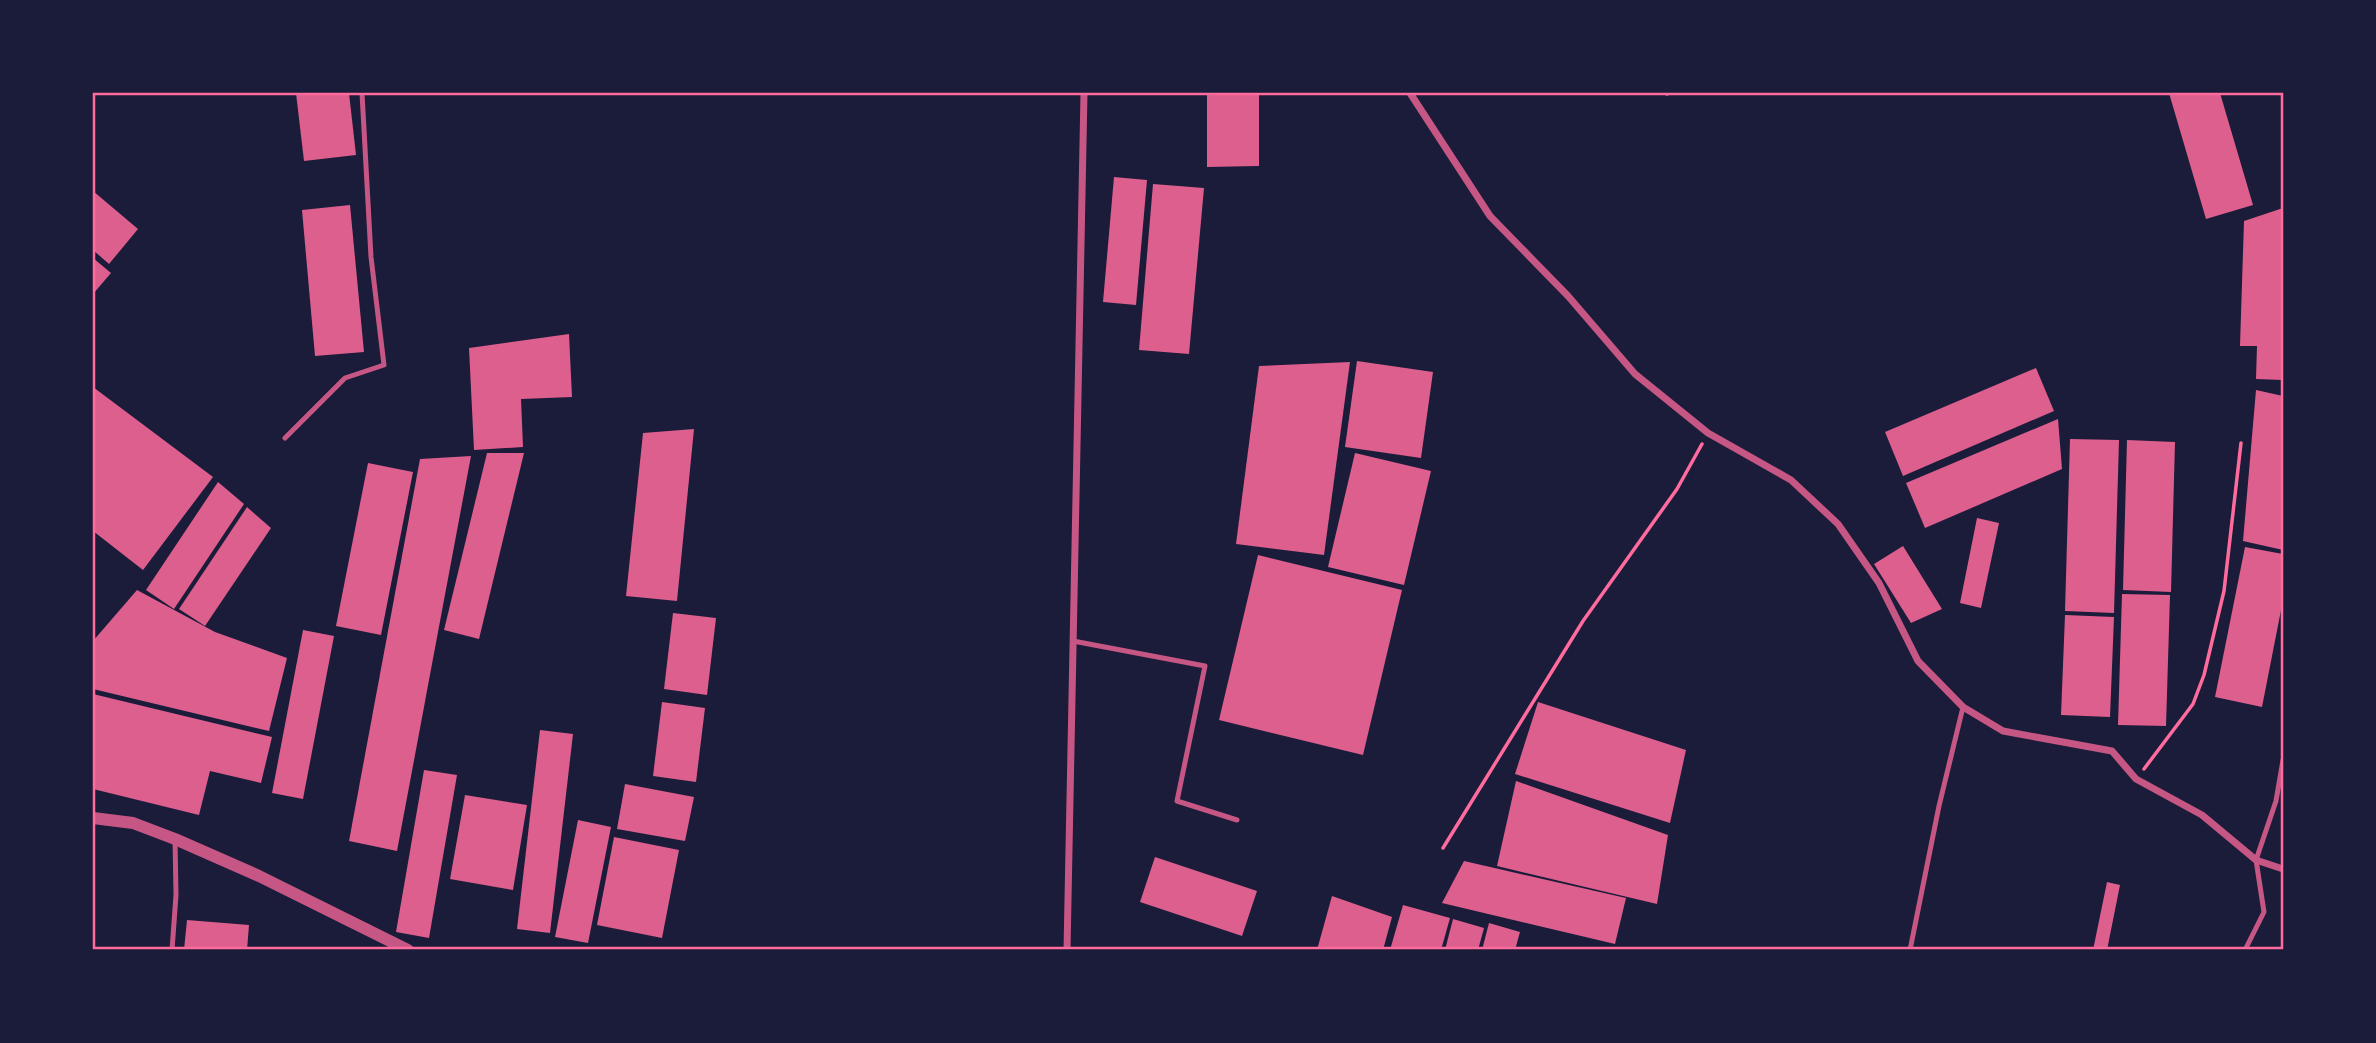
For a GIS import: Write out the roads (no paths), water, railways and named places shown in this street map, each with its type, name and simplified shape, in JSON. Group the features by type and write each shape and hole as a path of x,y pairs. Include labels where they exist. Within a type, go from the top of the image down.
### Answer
{"street":[{"path":"1067,950 1084,93"},
{"path":"1410,93 1490,216 1569,296 1635,374 1708,433 1791,480 1838,524 1879,583 1918,662 1963,707 2003,731 2112,751 2136,779 2202,815 2256,860 2283,869"},
{"path":"93,818 133,823 175,839 259,876 408,950"}],"lane":[{"path":"285,438 345,378 384,365 371,257 362,93"},
{"path":"1073,641 1205,666 1177,801 1237,820"},
{"path":"1909,950 1963,707"},
{"path":"2245,950 2264,912 2256,860 2276,801 2283,760"},
{"path":"172,950 176,895 175,839"}]}
